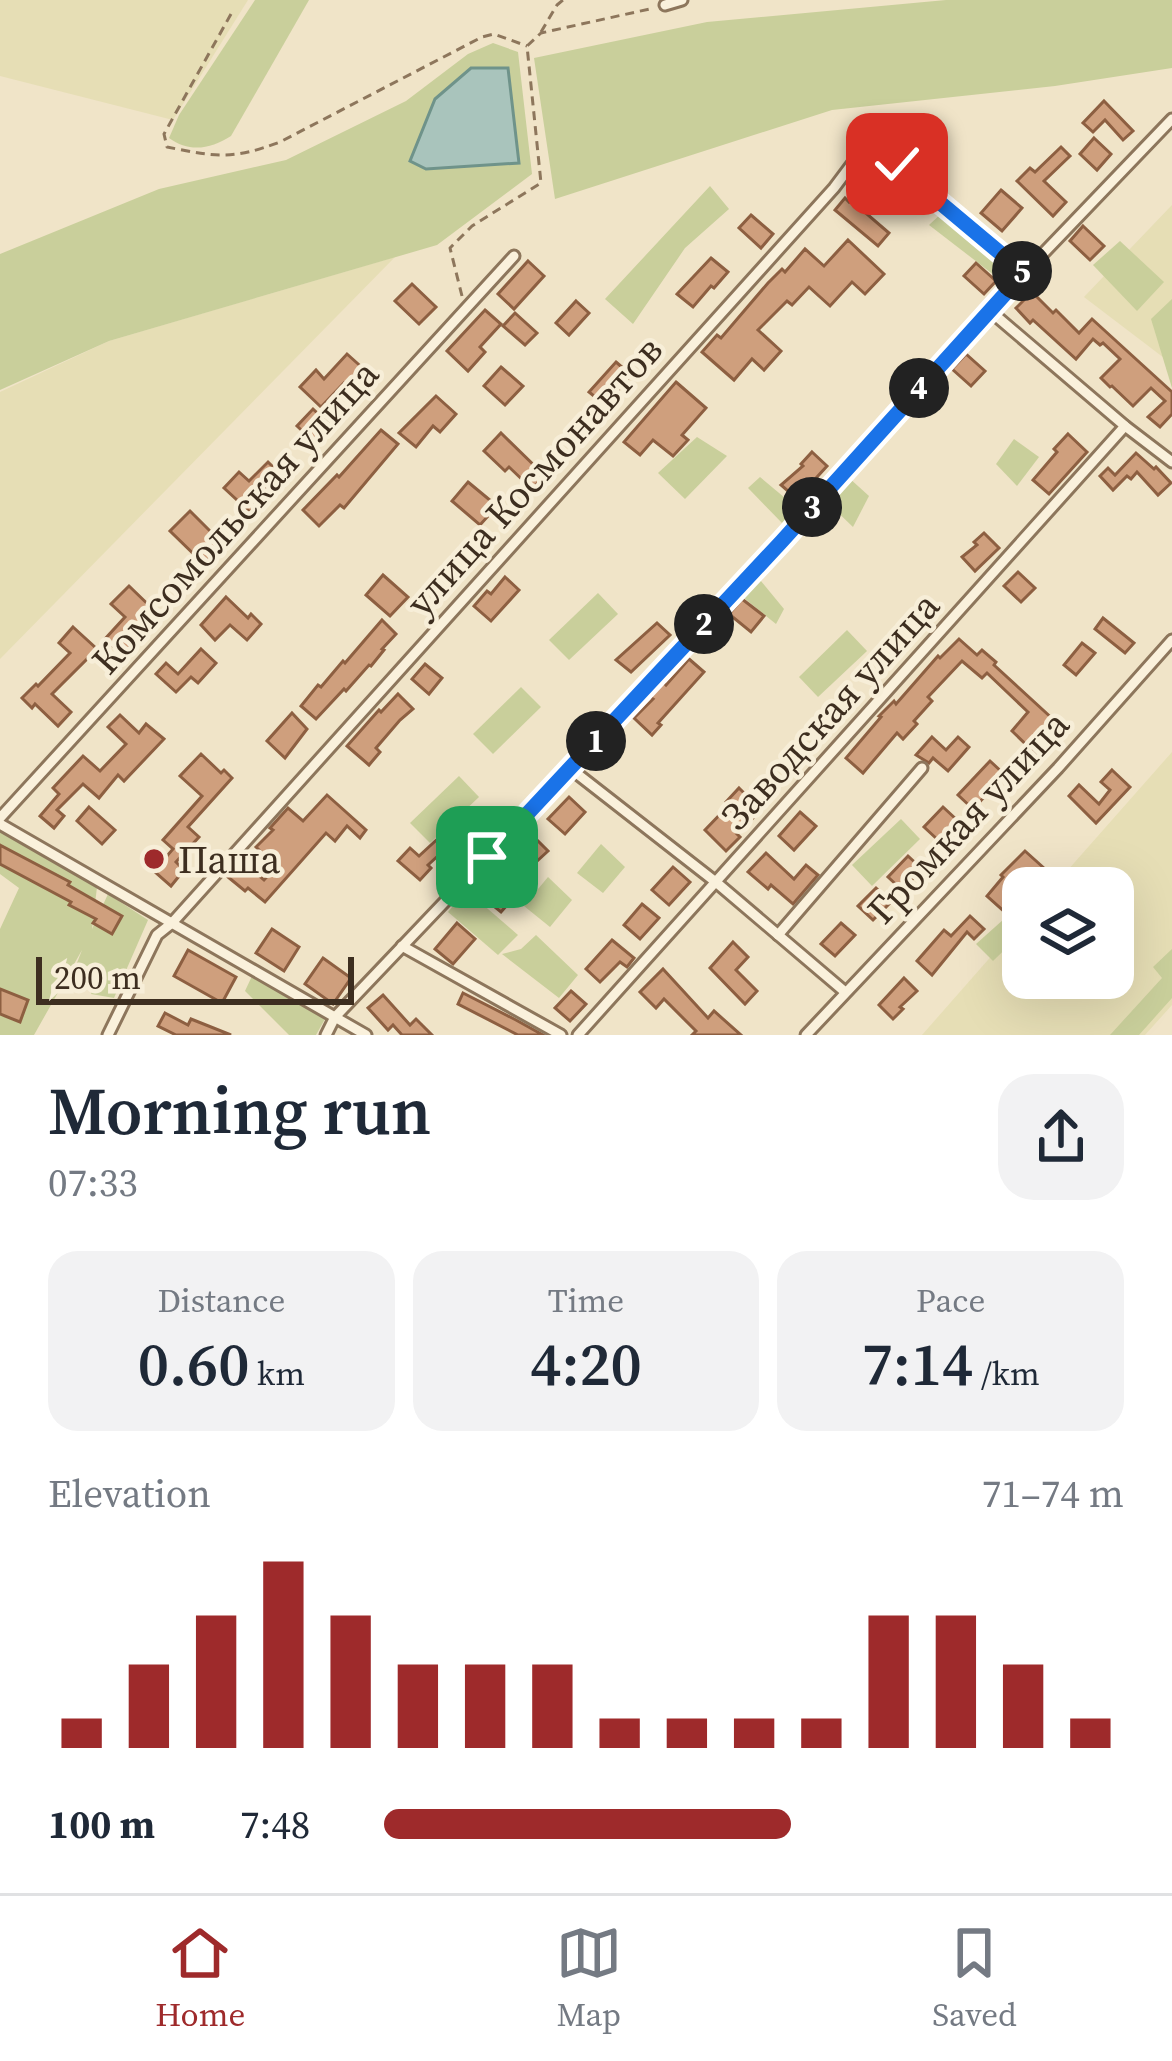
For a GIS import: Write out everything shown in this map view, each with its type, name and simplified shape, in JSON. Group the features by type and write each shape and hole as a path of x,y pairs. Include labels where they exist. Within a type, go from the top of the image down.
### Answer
{"street":[{"path":"665,5 682,0"},
{"path":"326,1035 335,1017 571,769 989,310 1172,118"},
{"name":"улица Космонавтов","path":"108,1035 158,935 835,188 879,128 892,132 899,144 897,164 913,180 1024,273"},
{"name":"Комсомольская улица","path":"0,821 514,256"},
{"path":"989,310 1172,462"},
{"name":"Заводская улица","path":"578,1035 1125,426"},
{"name":"Громкая улица","path":"806,1035 1172,640"},
{"path":"778,935 922,768"},
{"path":"571,769 717,883 844,992"},
{"path":"0,821 366,1035"},
{"path":"402,946 561,1035"}],"path":[{"path":"527,46 563,0"},
{"path":"541,33 665,5"},
{"path":"230,14 164,134 167,147 226,157 249,153 280,142 482,37 494,34 527,46"},
{"path":"465,310 451,248 472,226 542,183 527,46"}],"shaded area":[{"path":"0,0 248,0 173,120 0,76"},
{"path":"1172,205 1172,364 1084,297"},
{"path":"395,257 0,659 0,392 109,341"},
{"path":"1172,752 1172,1005 1145,1035 922,1035 1002,944 1002,999 1134,999 1134,867 1071,867"}],"green space":[{"path":"255,0 309,0 231,136 200,148 177,143 169,138 179,115"},
{"path":"946,0 1172,0 1172,68 832,110 555,199 534,58 707,22"},
{"path":"493,43 518,52 532,174 437,245 109,341 0,390 0,254 159,189 286,160 406,101 468,54"},
{"path":"710,186 729,209 685,248 633,324 605,299"},
{"path":"944,211 1017,271 1003,282 929,225"},
{"path":"1120,241 1164,282 1137,311 1093,265"},
{"path":"1172,299 1172,388 1151,319"},
{"path":"697,437 727,456 685,499 658,473"},
{"path":"1014,439 1039,457 1017,486 996,464"},
{"path":"760,477 797,508 782,523 748,488"},
{"path":"848,477 869,496 853,527 825,500"},
{"path":"756,575 784,609 776,624 739,594"},
{"path":"598,593 618,614 569,660 549,640"},
{"path":"847,630 867,651 818,697 799,677"},
{"path":"521,687 541,707 493,754 473,734"},
{"path":"459,776 479,797 430,843 410,823"},
{"path":"901,819 920,839 872,886 852,865"},
{"path":"0,830 97,887 92,929 108,894 148,920 114,998 91,994 100,972 85,966 73,973 82,950 34,1035 0,1035 0,929 19,888 0,874"},
{"path":"601,844 625,867 603,893 577,873"},
{"path":"548,877 572,900 550,927 524,906"},
{"path":"466,890 518,935 498,955 448,912"},
{"path":"1002,921 1002,952 993,961 976,944"},
{"path":"536,935 578,975 559,998 502,954 521,949"},
{"path":"1172,949 1172,998 1139,1035 1110,1035 1162,978 1153,967"},
{"path":"252,976 325,1019 316,1035 289,1035 245,991"}],"water":[{"path":"471,68 508,68 519,163 426,169 410,161 435,99"}],"building":[{"path":"1104,101 1133,131 1123,140 1105,120 1093,132 1083,123"},
{"path":"1094,138 1111,154 1097,170 1080,154"},
{"path":"1061,147 1070,156 1044,181 1066,202 1053,216 1017,181 1030,168 1035,172"},
{"path":"863,187 874,196 861,209 889,233 878,246 835,210"},
{"path":"1001,190 1022,208 1002,231 981,213"},
{"path":"751,215 773,234 761,248 739,228"},
{"path":"1083,226 1104,246 1090,260 1070,241"},
{"path":"848,240 884,274 865,294 852,282 830,306 809,287 792,305 787,301 758,330 781,351 764,370 752,359 734,380 702,352 805,249 824,266"},
{"path":"711,258 728,272 693,307 677,294"},
{"path":"528,261 544,276 514,309 498,294"},
{"path":"976,263 996,281 984,294 964,276"},
{"path":"412,284 436,307 419,324 395,301"},
{"path":"1032,292 1079,333 1092,319 1172,392 1172,414 1160,427 1148,417 1165,401 1151,388 1133,406 1101,378 1120,359 1103,343 1093,339 1076,359 1033,320 1030,323 1016,308"},
{"path":"576,301 589,313 569,335 556,323"},
{"path":"485,310 501,324 480,347 485,352 468,371 447,351"},
{"path":"515,313 537,333 525,345 503,326"},
{"path":"347,354 376,380 359,398 344,383 321,407 300,387 316,370 324,379"},
{"path":"966,354 985,371 971,386 952,369"},
{"path":"616,362 631,375 605,405 589,392"},
{"path":"501,367 523,386 505,405 484,386"},
{"path":"676,382 706,408 682,435 688,440 673,456 653,440 640,455 624,442"},
{"path":"436,396 456,414 440,432 433,426 416,447 399,433"},
{"path":"313,409 330,425 314,442 297,426"},
{"path":"381,430 398,444 344,508 340,505 319,526 303,510"},
{"path":"501,433 545,476 532,489 484,451"},
{"path":"1068,434 1087,452 1049,494 1033,480"},
{"path":"812,452 827,466 797,499 781,485"},
{"path":"1136,453 1171,483 1158,495 1137,472 1113,490 1100,476 1108,468 1115,475"},
{"path":"268,462 284,478 262,491 266,495 250,512 224,488 239,472 249,481"},
{"path":"468,482 497,506 480,525 452,501"},
{"path":"190,511 223,544 204,564 170,531"},
{"path":"984,533 999,548 975,571 962,557"},
{"path":"1018,572 1035,588 1021,602 1004,586"},
{"path":"383,575 408,597 390,616 366,595"},
{"path":"505,577 519,590 491,621 474,606"},
{"path":"129,586 158,614 123,655 105,639 125,617 111,604"},
{"path":"226,597 261,624 247,640 230,625 215,640 201,625"},
{"path":"742,599 764,616 751,632 729,614"},
{"path":"1103,618 1134,643 1125,653 1095,629"},
{"path":"382,620 396,634 371,666 316,719 301,706"},
{"path":"657,623 670,635 631,672 616,660"},
{"path":"73,627 97,649 52,694 71,712 58,726 22,698 70,653 59,643"},
{"path":"959,639 977,655 982,650 1055,721 1037,740 1046,749 1039,757 1012,731 1028,712 987,673 982,678 962,661 928,697 932,701 914,721 917,724 903,739 897,733 863,773 846,758 879,716"},
{"path":"1082,643 1095,653 1076,675 1064,665"},
{"path":"201,649 216,663 198,683 191,677 176,692 156,674 166,663 178,674"},
{"path":"689,659 704,672 652,735 634,718"},
{"path":"425,664 442,678 429,694 412,679"},
{"path":"398,694 413,709 376,748 380,752 369,765 347,746"},
{"path":"292,713 307,729 285,758 267,741"},
{"path":"120,715 139,733 146,724 164,739 124,781 118,775 99,798 83,784 57,810 64,816 54,828 40,816 59,794 53,788 83,756 100,771 126,744 108,727"},
{"path":"932,737 946,750 958,737 969,747 948,771 933,758 929,763 916,755"},
{"path":"201,754 232,778 188,827 199,837 176,862 184,870 171,886 154,871 173,849 163,840 202,796 180,776"},
{"path":"990,761 1005,775 973,809 958,795"},
{"path":"1112,770 1130,787 1096,823 1069,796 1079,785 1099,804 1110,790 1101,782"},
{"path":"739,788 761,810 726,851 705,830"},
{"path":"327,795 366,830 360,838 347,826 335,841 326,833 265,902 228,877 242,861 264,880 276,867 256,847 273,830 270,828 288,808 303,821"},
{"path":"569,797 585,812 565,834 548,819"},
{"path":"89,807 115,830 102,844 77,821"},
{"path":"943,807 957,820 938,840 924,827"},
{"path":"800,812 816,826 794,850 779,836"},
{"path":"444,833 453,842 428,865 431,868 420,880 398,861 410,848 419,856"},
{"path":"534,837 548,851 523,874 510,860"},
{"path":"0,845 122,916 112,934 71,902 0,864"},
{"path":"1025,851 1043,867 1009,867"},
{"path":"766,853 794,879 806,865 818,875 793,904 748,872"},
{"path":"908,856 922,869 902,890 888,877"},
{"path":"673,867 690,882 669,905 652,890"},
{"path":"1002,878 1002,909 987,896"},
{"path":"493,879 514,897 501,912 479,894"},
{"path":"876,888 891,902 873,920 858,906"},
{"path":"642,904 659,918 640,939 624,925"},
{"path":"970,916 984,929 974,939 967,932 932,975 917,961 944,930 951,936"},
{"path":"457,923 475,939 453,964 435,949"},
{"path":"841,923 855,935 835,956 821,944"},
{"path":"272,929 299,947 284,971 256,953"},
{"path":"612,940 634,958 627,967 620,962 600,982 586,969"},
{"path":"733,942 748,957 736,970 757,991 745,1004 710,968"},
{"path":"188,950 236,977 222,1003 174,976"},
{"path":"323,958 351,978 333,1004 305,984"},
{"path":"663,969 708,1018 714,1011 741,1035 692,1035 696,1031 664,999 656,1008 640,992"},
{"path":"904,978 917,991 893,1019 879,1005"},
{"path":"0,989 28,1000 20,1022 0,1014"},
{"path":"571,991 586,1004 570,1021 555,1008"},
{"path":"463,993 543,1035 518,1035 458,1004"},
{"path":"383,995 410,1025 416,1019 432,1035 402,1035 393,1025 388,1030 368,1008"},
{"path":"165,1013 188,1025 191,1019 231,1035 176,1035 158,1026"}],"place":[{"name":"Паша","path":"154,859"}],"route":[{"path":"487,857 1024,273 897,164"}]}
